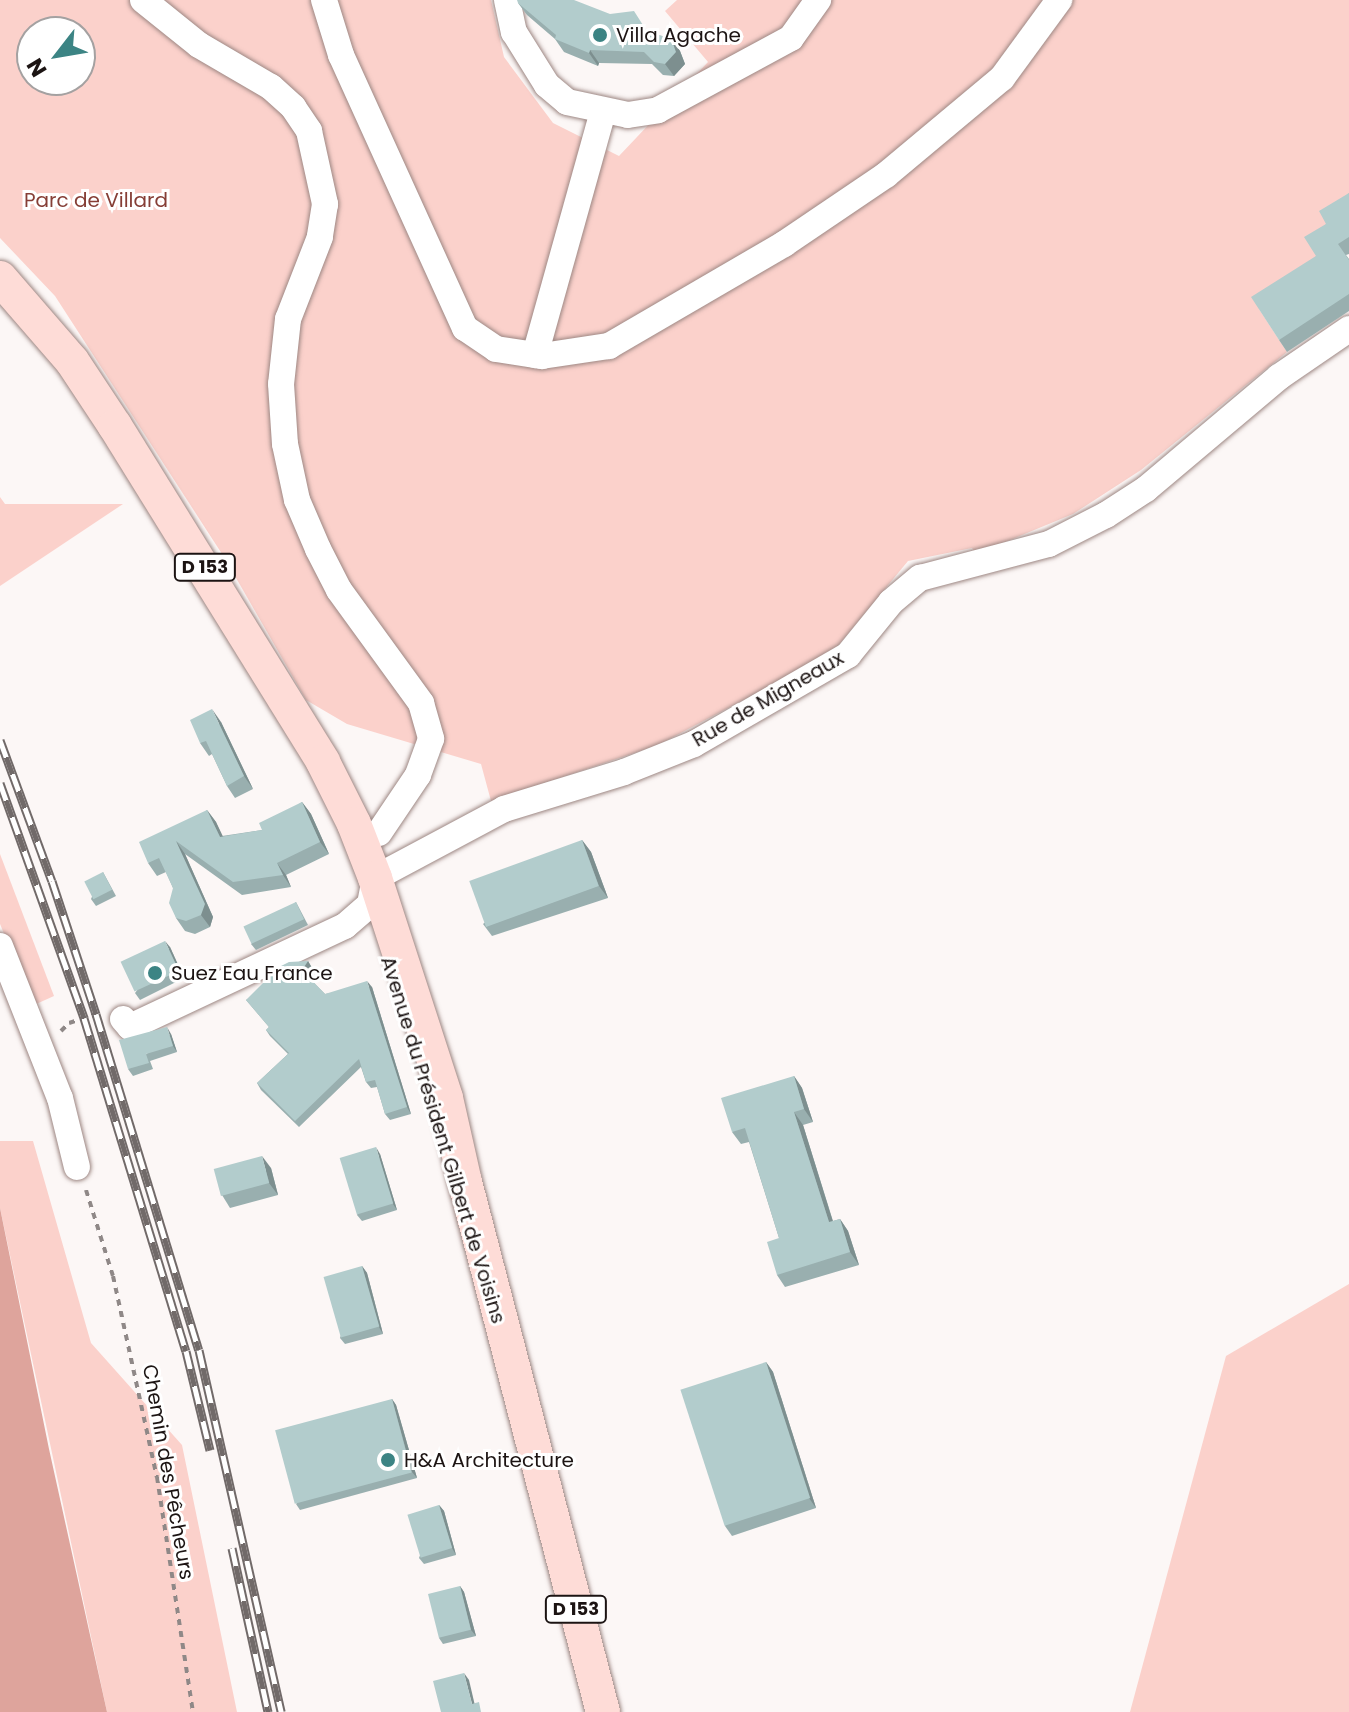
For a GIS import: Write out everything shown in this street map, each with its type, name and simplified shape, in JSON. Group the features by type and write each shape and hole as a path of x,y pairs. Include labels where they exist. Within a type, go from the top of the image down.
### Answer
{"main road":[{"name":"D 153","path":"0,278 72,361 218,588 323,762 372,891"},
{"name":"D 153","path":"0,298 75,395 301,760 372,891"},
{"name":"Avenue du Président Gilbert de Voisins","path":"372,891 443,1085 515,1377 603,1712"}],"street":[{"path":"143,0 199,45 271,87 293,107 309,131 325,204 320,237 288,319 281,384 285,444 297,500 318,549 339,590 421,703 431,739 418,775 379,833"},
{"path":"170,0 177,27"},
{"path":"324,0 341,55 459,318 481,341 496,349 535,355 609,346 797,236 886,175 1002,78 1059,0"},
{"path":"507,0 514,32 547,85 567,102 628,115 658,110 791,38 818,0"},
{"path":"535,355 603,112"},
{"name":"Rue de Migneaux","path":"123,1019 130,1027 345,926 372,891 504,809 624,772 694,744 848,655 891,602 920,578 1049,544 1106,515 1146,489 1279,377 1349,329"},
{"path":"0,946 60,1098 77,1167"}],"path":[{"path":"42,1049 69,1023 111,1010 123,1019"},
{"name":"Chemin des Pêcheurs","path":"77,1167 104,1240 157,1477 193,1712"}],"green space":[{"name":"Parc de Villard","path":"0,0 491,0 504,57 553,123 619,156 708,62 665,11 677,0 1349,0 1349,210 1324,268 1259,309 1287,352 1141,470 1073,514 976,554 972,548 908,561 832,653 658,745 491,801 481,764 347,724 306,700 224,557 55,296 0,238"},
{"path":"0,497 5,504 123,504 0,586"},
{"path":"0,854 54,996 34,1005 0,924"},
{"path":"0,1141 33,1141 91,1343 182,1445 237,1712 107,1712 0,1208"},
{"path":"1349,1284 1349,1712 1130,1712 1226,1356"}],"shaded area":[{"path":"0,1208 49,1449 107,1712 0,1712"}],"building":[{"name":"Villa Agache","path":"517,0 574,0 610,14 634,11 648,33 671,38 676,52 665,64 654,62 644,52 590,50 589,53 555,39 556,35"},
{"path":"1349,193 1349,237 1338,244 1349,260 1349,294 1279,340 1251,297 1316,256 1304,237 1326,224 1319,211"},
{"path":"212,709 244,776 227,786 206,741 200,743 190,720"},
{"path":"302,802 320,842 277,863 283,875 233,882 176,841 205,904 201,915 186,921 176,918 169,903 173,888 159,858 148,863 139,842 207,810 220,837 262,830 259,823"},
{"path":"582,840 599,886 486,927 469,881"},
{"path":"103,872 112,890 93,899 84,882"},
{"path":"296,902 304,919 251,944 243,927"},
{"name":"Suez Eau France","path":"165,941 179,971 135,992 121,962"},
{"path":"308,961 302,970 325,994 367,981 407,1107 385,1114 375,1080 366,1082 359,1059 295,1121 257,1083 289,1053 266,1030 269,1027 246,1000 279,967 289,962"},
{"path":"167,1027 173,1046 146,1054 149,1063 128,1069 119,1040"},
{"path":"794,1076 804,1109 794,1112 829,1222 840,1219 850,1252 777,1275 767,1242 779,1238 745,1128 732,1132 721,1098"},
{"path":"376,1147 393,1203 357,1215 340,1158"},
{"path":"262,1156 269,1183 221,1196 214,1169"},
{"path":"362,1266 379,1327 341,1338 324,1277"},
{"path":"766,1362 810,1498 725,1526 680,1390"},
{"path":"392,1399 412,1472 295,1504 275,1430"},
{"path":"439,1505 452,1548 421,1558 407,1515"},
{"path":"460,1586 471,1630 439,1638 428,1594"},
{"path":"464,1673 472,1704 479,1702 481,1712 441,1712 433,1681"}],"railway":[{"path":"0,740 52,881 96,1014 199,1350 281,1712"},
{"path":"0,783 84,1018 186,1351 210,1450"},
{"path":"232,1548 268,1712"}],"place":[{"name":"Villa Agache","path":"600,35"},
{"name":"Suez Eau France","path":"155,973"},
{"name":"H&A Architecture","path":"388,1460"}]}
